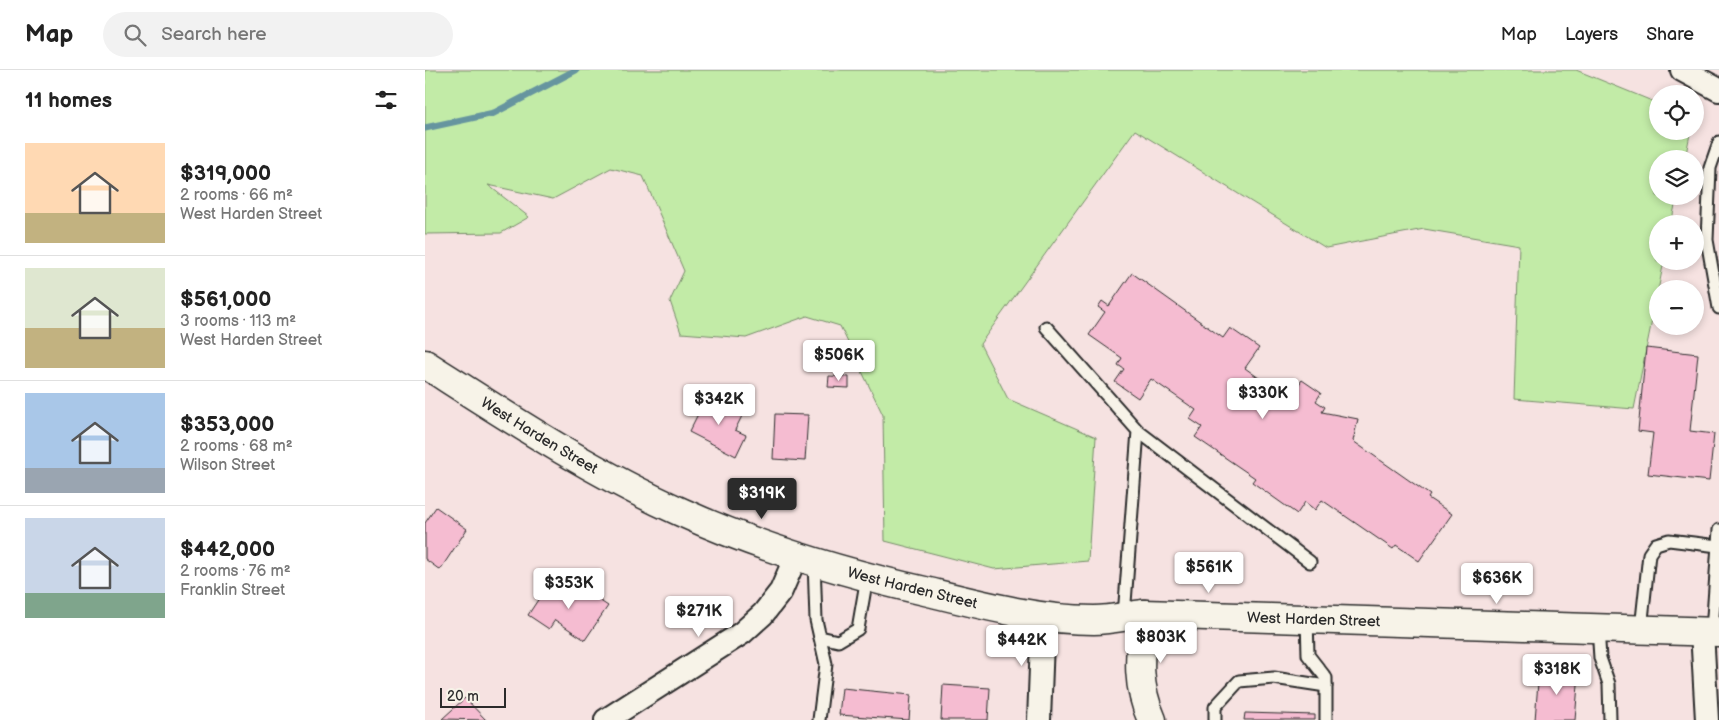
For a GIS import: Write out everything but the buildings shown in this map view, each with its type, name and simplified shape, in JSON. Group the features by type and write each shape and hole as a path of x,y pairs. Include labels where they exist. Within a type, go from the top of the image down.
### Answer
{"main road":[{"name":"West Harden Street","path":"425,364 600,471 681,512 805,559 867,577 971,602 1043,615 1094,620 1134,615 1307,618 1711,631"},
{"path":"1134,615 1139,678 1143,700 1152,720"}],"street":[{"path":"1682,70 1719,90"},
{"path":"606,720 742,633 763,614 805,559"},
{"path":"1039,720 1043,615"},
{"path":"1707,720 1711,631"}],"lane":[{"path":"1719,142 1710,168 1707,240 1719,308"},
{"path":"1046,327 1138,431 1310,562"},
{"path":"1134,615 1138,431"},
{"path":"1711,631 1719,530"},
{"path":"1641,630 1649,554 1656,544 1669,540 1718,546"},
{"path":"805,559 826,664 819,720"},
{"path":"820,637 838,641 858,629 867,577"},
{"path":"1307,618 1309,655 1326,678 1326,720"},
{"path":"1598,628 1600,658 1609,684 1610,720"},
{"path":"1215,720 1215,707 1239,681 1274,678 1326,686"}],"green space":[{"path":"425,70 1576,70 1649,100 1649,140 1689,140 1687,150 1649,150 1649,205 1675,205 1673,215 1649,215 1649,270 1662,270 1660,280 1649,280 1649,335 1634,409 1514,399 1519,245 1424,229 1326,248 1135,130 980,344 1008,399 1096,437 1088,561 994,569 885,541 883,415 840,326 807,316 746,338 681,333 670,301 684,271 643,176 611,168 553,199 488,185 529,217 501,233 425,234"}],"waterway":[{"path":"425,128 494,113 576,70"}]}
